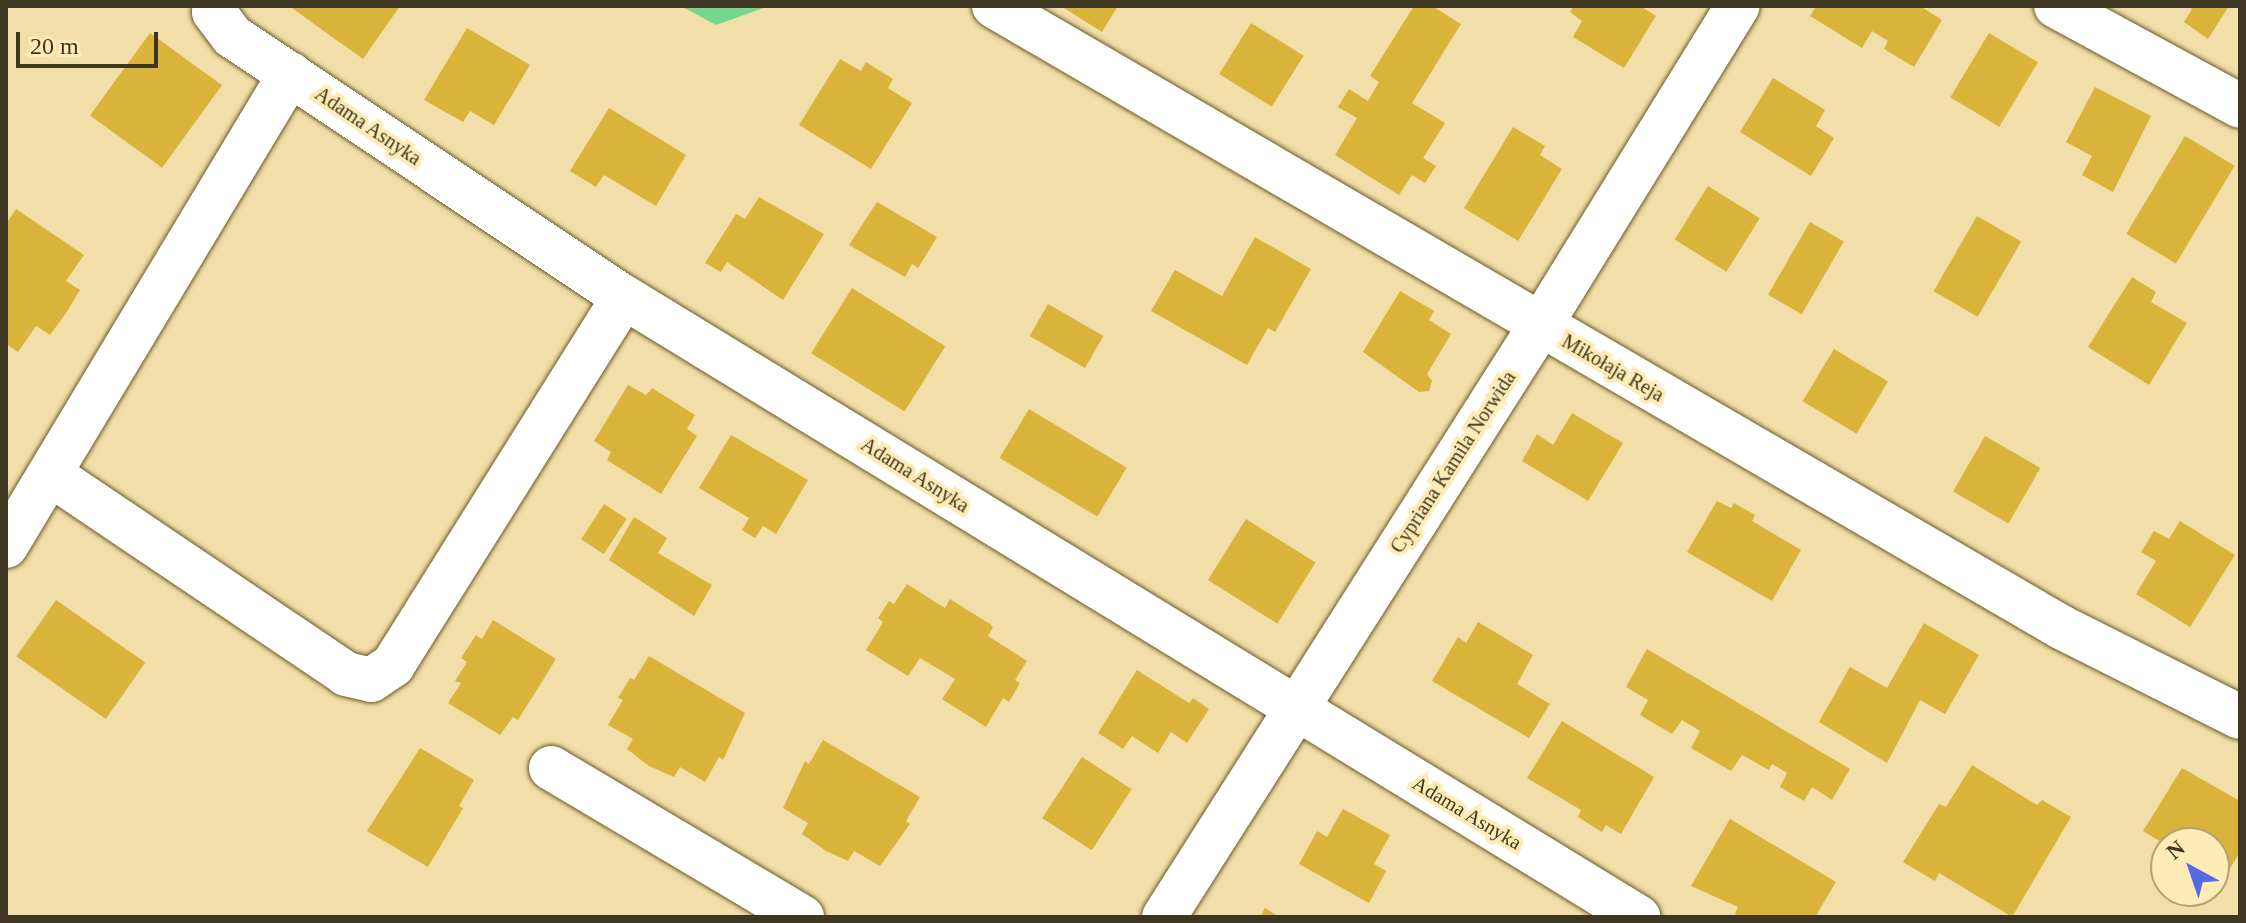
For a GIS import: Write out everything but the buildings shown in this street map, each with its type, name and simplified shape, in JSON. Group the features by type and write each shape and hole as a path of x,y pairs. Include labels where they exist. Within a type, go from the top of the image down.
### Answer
{"street":[{"name":"Adama Asnyka","path":"216,6 214,12 232,36 624,297 1638,917"},
{"name":"Mikołaja Reja","path":"994,6 2061,627 2240,717"},
{"name":"Cypriana Kamila Norwida","path":"1164,917 1294,708 1540,326 1738,6"},
{"path":"2056,6 2240,106"},
{"path":"6,546 290,74"},
{"path":"50,474 346,674 371,680 393,665 624,297"},
{"path":"551,768 802,917"}],"shaded area":[{"path":"681,6 769,6 716,25"}]}
